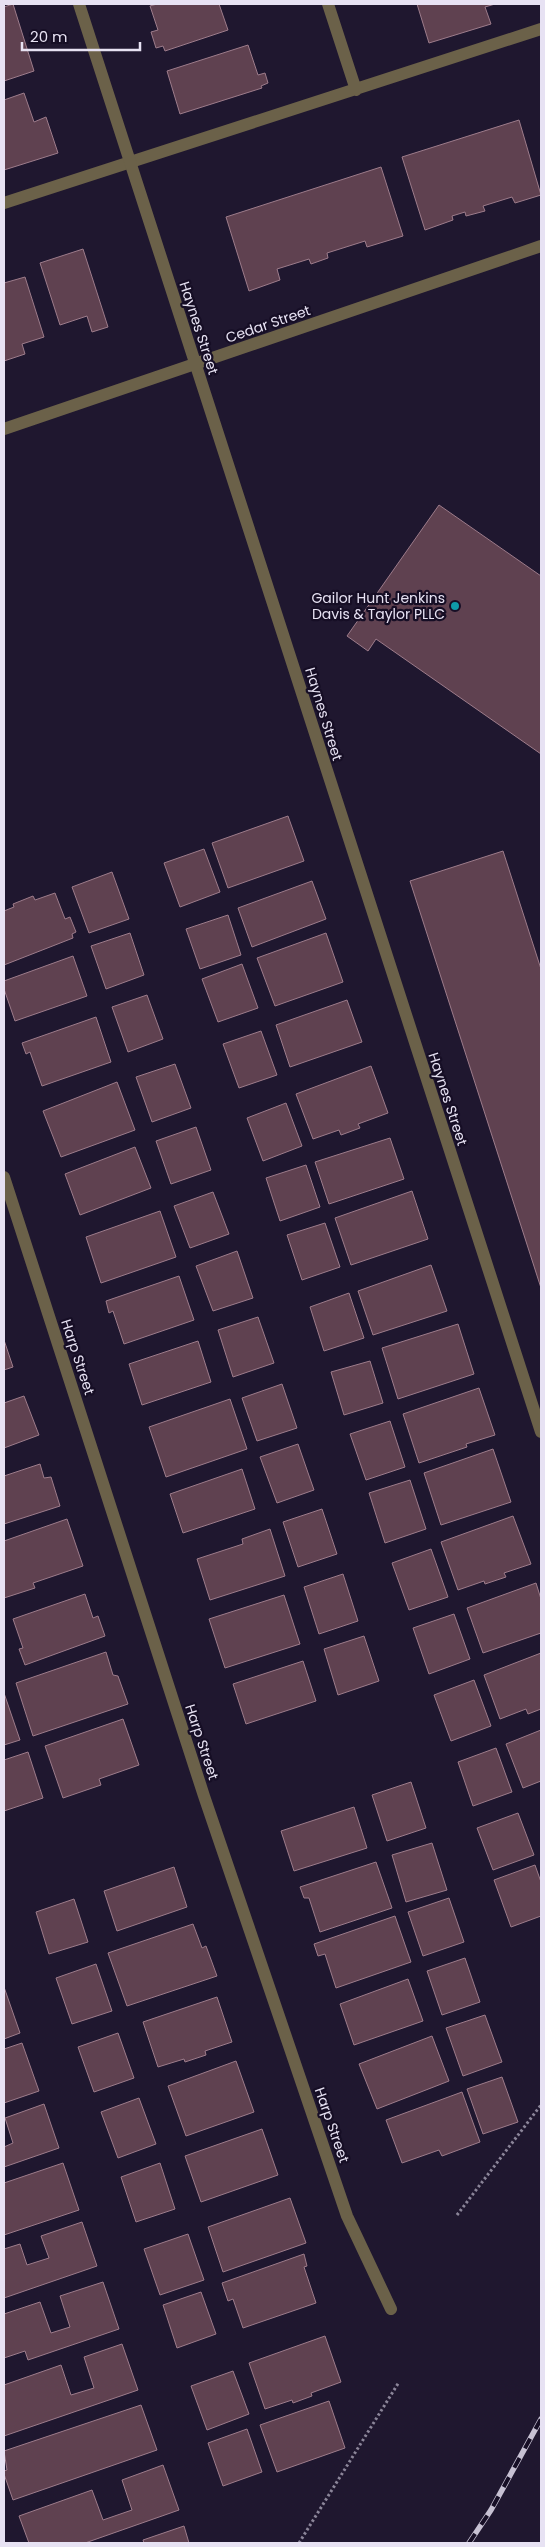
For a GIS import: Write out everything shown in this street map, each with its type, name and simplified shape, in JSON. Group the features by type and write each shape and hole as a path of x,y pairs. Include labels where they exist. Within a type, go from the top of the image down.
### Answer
{"street":[{"name":"Haynes Street","path":"79,4 195,364 536,1401 541,1432"},
{"path":"328,4 356,90"},
{"path":"4,204 541,29"},
{"name":"Cedar Street","path":"4,429 541,246"},
{"name":"Harp Street","path":"4,1177 204,1796 338,2188 348,2216 391,2309"}],"path":[{"path":"457,2215 541,2105"},
{"path":"298,2543 399,2382"}],"building":[{"path":"13,4 34,71 4,81 4,7"},
{"path":"157,4 219,4 228,30 165,51 163,46 156,48 151,32 158,30 150,6"},
{"path":"417,4 495,4 485,7 491,24 429,43"},
{"path":"248,45 258,75 265,73 268,83 261,86 262,88 180,114 167,71"},
{"path":"24,93 34,122 46,117 58,153 4,170 4,100"},
{"path":"519,120 541,195 515,203 512,197 483,206 485,211 466,216 465,212 452,216 453,220 425,230 402,157"},
{"path":"381,167 403,236 367,247 365,241 327,253 328,258 311,264 309,259 277,269 280,280 249,291 226,217"},
{"path":"83,249 108,327 92,332 87,316 60,325 40,263"},
{"path":"25,277 44,337 22,344 25,354 4,361 4,283"},
{"name":"Gailor Hunt Jenkins Davis & Taylor PLLC","path":"439,505 541,576 541,754 376,639 368,651 347,636"},
{"path":"288,816 304,861 228,888 212,843"},
{"path":"204,849 220,892 180,907 164,863"},
{"path":"503,851 541,969 541,1288 410,881"},
{"path":"112,872 129,919 89,933 72,887"},
{"path":"312,881 326,919 252,947 238,908"},
{"path":"55,893 65,919 70,917 76,932 72,934 73,938 4,965 4,911 14,907 13,904 33,896 35,900"},
{"path":"228,915 241,955 200,969 186,929"},
{"path":"130,933 144,975 106,989 91,946"},
{"path":"326,933 343,982 275,1006 257,958"},
{"path":"73,956 87,996 15,1021 4,989 4,981"},
{"path":"242,964 258,1008 218,1022 202,979"},
{"path":"147,995 163,1039 128,1052 112,1007"},
{"path":"347,1000 362,1042 290,1067 276,1025"},
{"path":"96,1017 111,1062 42,1086 30,1052 26,1054 22,1043"},
{"path":"261,1031 277,1075 239,1088 223,1044"},
{"path":"175,1064 191,1108 152,1122 136,1077"},
{"path":"371,1066 388,1113 358,1124 360,1128 341,1135 339,1130 313,1139 296,1094"},
{"path":"117,1082 135,1130 61,1157 43,1111"},
{"path":"286,1103 302,1146 263,1161 247,1118"},
{"path":"196,1127 211,1170 171,1184 156,1141"},
{"path":"390,1138 404,1179 329,1204 315,1162"},
{"path":"135,1147 151,1188 80,1215 65,1174"},
{"path":"306,1165 320,1207 280,1221 266,1178"},
{"path":"412,1191 428,1239 351,1265 335,1218"},
{"path":"213,1192 229,1234 190,1248 174,1206"},
{"path":"160,1211 176,1257 101,1283 86,1237"},
{"path":"325,1223 340,1267 302,1280 287,1235"},
{"path":"237,1251 253,1298 213,1311 196,1266"},
{"path":"431,1265 447,1311 373,1335 358,1291"},
{"path":"179,1276 194,1320 124,1344 113,1311 109,1313 106,1301"},
{"path":"349,1293 364,1338 324,1351 310,1307"},
{"path":"258,1317 274,1363 233,1377 218,1330"},
{"path":"458,1324 474,1374 398,1399 382,1348"},
{"path":"4,1340 13,1367 4,1370"},
{"path":"198,1341 211,1382 142,1405 129,1364"},
{"path":"370,1361 383,1403 344,1415 331,1372"},
{"path":"282,1384 297,1428 257,1441 242,1398"},
{"path":"479,1388 495,1435 466,1444 467,1447 419,1463 403,1414"},
{"path":"24,1396 39,1435 4,1448 4,1403"},
{"path":"230,1399 247,1449 166,1477 149,1427"},
{"path":"390,1421 405,1467 366,1480 350,1434"},
{"path":"298,1444 314,1490 277,1503 260,1457"},
{"path":"493,1449 511,1502 441,1525 424,1473"},
{"path":"40,1464 44,1478 51,1477 60,1506 4,1524 4,1476"},
{"path":"242,1469 255,1509 183,1533 170,1494"},
{"path":"410,1480 426,1529 385,1543 369,1493"},
{"path":"322,1509 337,1554 298,1567 283,1522"},
{"path":"513,1516 531,1564 504,1573 506,1577 485,1584 484,1581 458,1590 441,1542"},
{"path":"67,1519 83,1566 33,1583 35,1588 4,1598 4,1541"},
{"path":"270,1529 285,1576 210,1600 197,1559 243,1544 242,1539"},
{"path":"431,1549 448,1597 409,1610 392,1563"},
{"path":"343,1574 358,1621 319,1634 304,1587"},
{"path":"536,1583 541,1599 541,1633 483,1653 467,1608"},
{"path":"85,1594 93,1618 98,1616 105,1636 25,1665 19,1649 23,1648 13,1619"},
{"path":"284,1595 300,1644 225,1668 209,1619"},
{"path":"454,1614 470,1659 429,1674 413,1628"},
{"path":"364,1636 379,1681 338,1695 324,1649"},
{"path":"106,1652 113,1675 118,1676 128,1704 33,1736 16,1683"},
{"path":"541,1653 541,1709 528,1714 526,1709 500,1719 484,1675"},
{"path":"303,1661 316,1701 246,1724 233,1684"},
{"path":"474,1680 491,1726 451,1741 434,1695"},
{"path":"4,1693 20,1740 4,1745"},
{"path":"123,1719 139,1765 99,1779 101,1785 63,1798 45,1746"},
{"path":"541,1730 541,1781 523,1788 506,1744"},
{"path":"496,1748 512,1792 473,1806 458,1762"},
{"path":"28,1752 43,1798 4,1811 4,1760"},
{"path":"411,1782 426,1828 387,1841 372,1795"},
{"path":"354,1807 367,1848 294,1871 281,1831"},
{"path":"518,1813 534,1855 493,1870 477,1828"},
{"path":"432,1843 447,1890 406,1902 392,1855"},
{"path":"376,1862 392,1908 320,1932 309,1898 304,1898 300,1887"},
{"path":"535,1865 541,1882 541,1916 511,1927 494,1880"},
{"path":"174,1867 187,1907 117,1931 104,1891"},
{"path":"449,1898 464,1942 423,1956 408,1912"},
{"path":"74,1899 88,1942 49,1954 36,1912"},
{"path":"395,1916 411,1962 336,1988 325,1954 318,1956 314,1944"},
{"path":"193,1924 202,1948 206,1946 217,1976 127,2006 108,1953"},
{"path":"465,1958 480,2002 442,2015 427,1971"},
{"path":"96,1964 112,2011 72,2024 56,1978"},
{"path":"408,1979 423,2021 354,2045 340,2004"},
{"path":"4,1987 20,2033 4,2039"},
{"path":"217,1997 232,2042 205,2051 206,2055 185,2062 184,2059 158,2067 143,2022"},
{"path":"485,2015 502,2062 463,2076 446,2028"},
{"path":"118,2033 134,2078 94,2092 78,2047"},
{"path":"432,2036 449,2081 377,2109 359,2064"},
{"path":"22,2043 39,2091 4,2103 4,2049"},
{"path":"236,2061 254,2112 186,2136 168,2086"},
{"path":"502,2077 518,2122 483,2134 467,2089"},
{"path":"462,2092 480,2142 442,2156 439,2150 402,2163 386,2120"},
{"path":"139,2098 156,2144 118,2158 101,2112"},
{"path":"44,2104 59,2148 4,2167 4,2147 13,2143 5,2118"},
{"path":"262,2129 278,2175 201,2202 185,2156"},
{"path":"63,2163 79,2210 4,2235 4,2183"},
{"path":"160,2163 175,2209 136,2222 121,2177"},
{"path":"290,2198 306,2243 223,2272 208,2227"},
{"path":"82,2222 97,2266 4,2298 4,2249 20,2244 27,2265 49,2258 41,2236"},
{"path":"188,2234 204,2280 160,2295 144,2249"},
{"path":"304,2254 307,2266 304,2267 316,2303 243,2328 233,2299 228,2301 222,2283"},
{"path":"103,2282 119,2329 28,2360 25,2351 4,2358 4,2314 40,2302 51,2333 70,2327 60,2296"},
{"path":"201,2292 216,2334 177,2348 163,2305"},
{"path":"325,2336 341,2382 311,2393 312,2396 293,2403 292,2400 265,2409 249,2363"},
{"path":"122,2344 138,2390 4,2436 4,2385 61,2365 71,2395 94,2388 84,2357"},
{"path":"233,2371 249,2414 207,2430 191,2386"},
{"path":"329,2401 345,2448 277,2472 260,2425"},
{"path":"141,2405 157,2450 13,2500 4,2474 4,2471 7,2470 4,2451"},
{"path":"247,2429 262,2472 223,2486 208,2443"},
{"path":"163,2465 179,2510 85,2543 29,2543 19,2516 92,2490 103,2520 132,2510 122,2480"},
{"path":"184,2526 189,2543 144,2543 143,2540"}],"railway":[{"path":"469,2543 491,2510 541,2419"}],"place":[{"name":"Gailor Hunt Jenkins Davis & Taylor PLLC","path":"455,606"}]}
